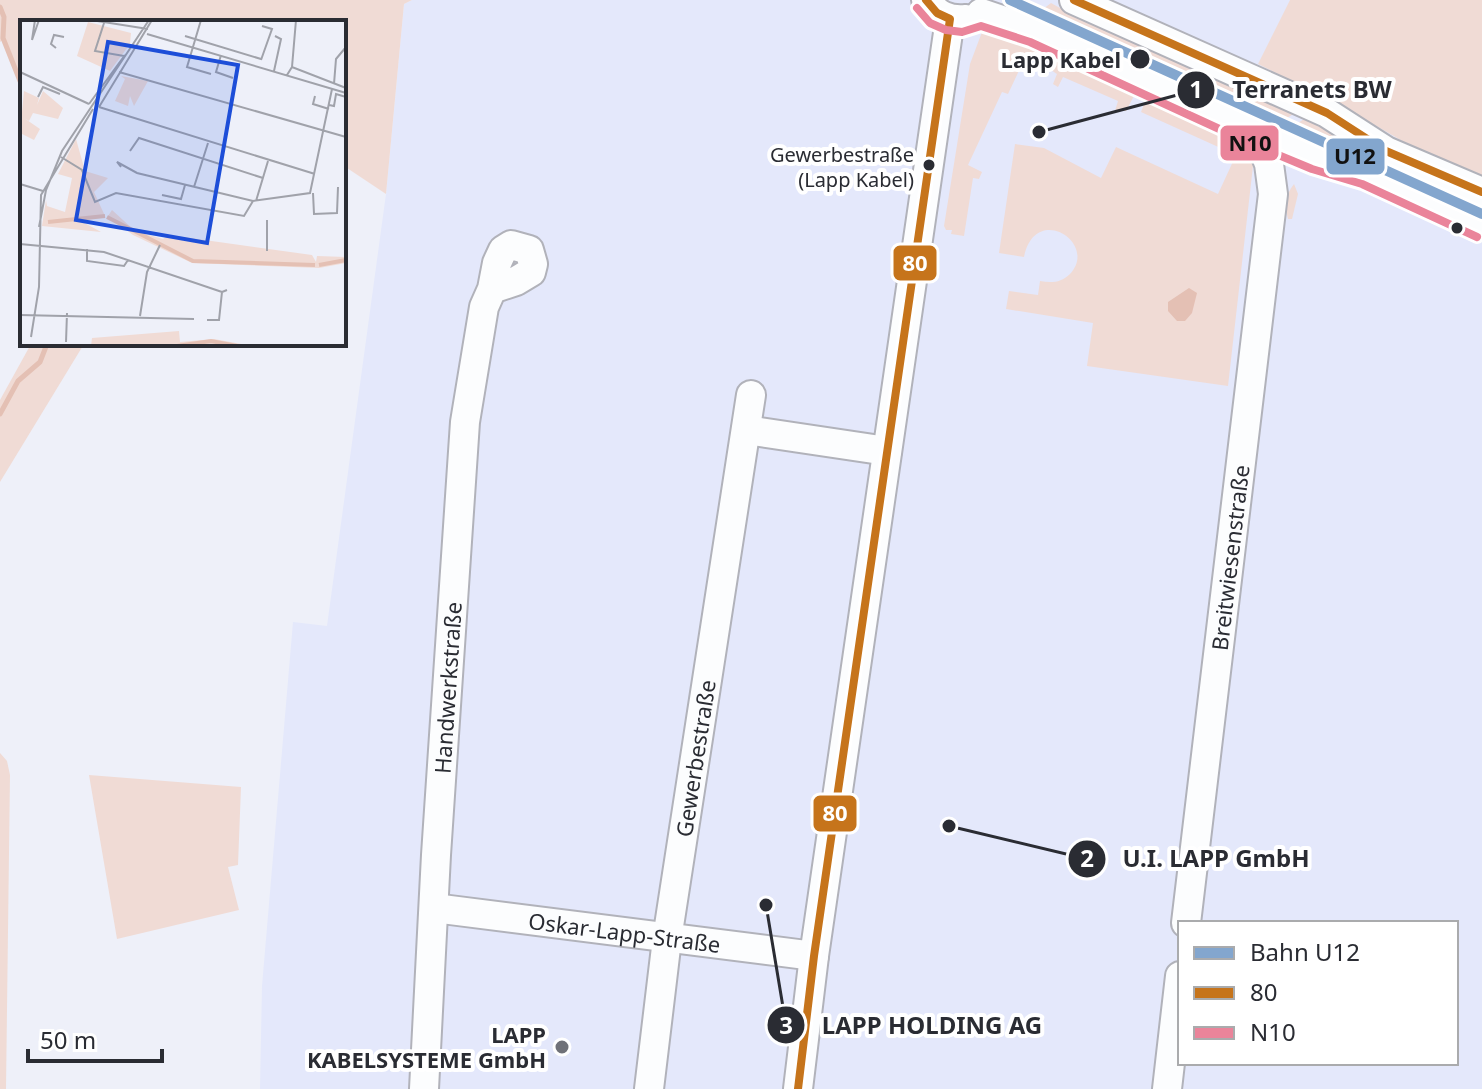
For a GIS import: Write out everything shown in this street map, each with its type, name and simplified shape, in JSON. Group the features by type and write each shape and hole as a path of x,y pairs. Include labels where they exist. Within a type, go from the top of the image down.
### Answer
{"street":[{"path":"926,0 937,13 950,19 961,20 987,7 1257,133 1317,158 1366,173 1482,226"},
{"path":"1074,0 1327,113 1386,151 1482,192"},
{"path":"798,1089 814,956 950,19"},
{"name":"Breitwiesenstraße","path":"1186,921 1273,194 1269,164 1257,133"},
{"path":"1273,194 1289,172 1317,158"},
{"name":"Handwerkstraße","path":"424,1089 465,422 484,307 492,289"},
{"name":"Gewerbestraße","path":"649,1089 667,939 751,395"},
{"path":"746,430 887,451"},
{"name":"Oskar-Lapp-Straße","path":"434,908 814,956"},
{"path":"1167,1089 1178,993"}],"shaded area":[{"path":"0,0 412,0 404,4 386,194 346,167 346,20 20,20 20,86 4,39 0,42"},
{"path":"412,0 1482,0 1482,1089 260,1089 262,986 293,622 327,626 386,194 404,4"},
{"path":"1290,0 1482,0 1482,176 1404,142 1258,64"},
{"path":"1051,3 1295,113 1276,125 1034,16"},
{"path":"993,30 1040,53 1037,61 1024,60 1008,94 1002,92 968,165 982,172 979,179 973,178 964,236 951,234 952,230 946,230 944,226 970,64 982,32"},
{"path":"1058,60 1135,94 1126,111 1115,111 1118,101 1063,77 1058,87 1053,84 1057,74 1051,70"},
{"path":"1146,99 1238,141 1254,157 1228,386 1087,366 1093,323 1006,309 1009,291 1038,295 1040,281 1063,279 1077,262 1077,251 1071,240 1051,230 1040,232 1030,241 1024,257 999,253 1015,144 1044,148 1101,178 1116,147 1218,194 1236,155 1141,112"},
{"path":"1306,118 1482,198 1482,217 1299,142 1301,135 1288,129"},
{"path":"1294,184 1298,194 1292,219 1288,219 1286,200"},
{"path":"1189,288 1197,293 1192,313 1185,321 1177,321 1168,311 1168,302"},
{"path":"30,346 83,346 0,482 0,400"},
{"path":"0,753 7,761 10,775 6,1089 0,1089"},
{"path":"89,775 241,787 238,865 228,867 239,910 117,939"}],"waterway":[{"path":"0,7 4,17 3,38 20,81"},
{"path":"0,414 18,381 40,362 46,346"}],"rail line":[{"name":"U12","path":"1010,0 1482,214"}],"transit line":[{"name":"80","path":"798,1089 814,956 950,19 937,13 926,0"},
{"name":"80","path":"1074,0 1327,113 1386,151 1482,192"},
{"name":"N10","path":"917,8 930,23 946,30 962,32 981,26 1030,42 1252,144 1312,169 1362,184 1477,237"}],"place":[{"name":"Lapp Kabel","path":"1140,59"},
{"name":"Terranets BW","path":"1039,132"},
{"name":"Gewerbestraße (Lapp Kabel)","path":"929,165"},
{"name":"U.I. LAPP GmbH","path":"949,826"},
{"name":"LAPP HOLDING AG","path":"766,905"},
{"name":"LAPP KABELSYSTEME GmbH","path":"562,1047"}]}
